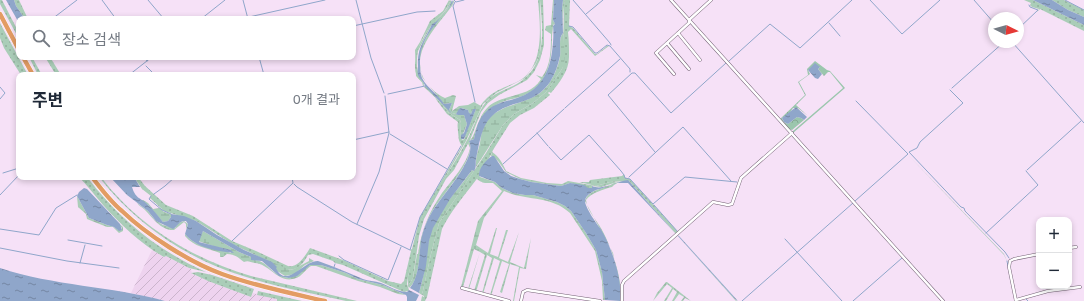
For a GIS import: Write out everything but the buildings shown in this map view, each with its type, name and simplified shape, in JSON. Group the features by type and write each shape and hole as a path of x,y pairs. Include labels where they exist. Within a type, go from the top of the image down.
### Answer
{"highway":[{"path":"0,14 16,44"},
{"path":"25,60 31,72"},
{"path":"94,180 106,196 131,219 168,246 210,270 235,279 325,301"}],"street":[{"path":"671,0 943,301"},
{"path":"674,74 656,53 689,23 690,20 711,0"},
{"path":"678,33 700,60"},
{"path":"667,43 689,70"},
{"path":"622,301 622,285 624,281 713,202 728,205 732,204 741,178 792,133"},
{"path":"1072,248 1076,247"},
{"path":"1036,255 1010,261 1009,267 1016,300 1048,291 1080,287"},
{"path":"462,288 509,301"},
{"path":"521,301 524,292 527,290 600,301"}],"shaded area":[{"path":"152,250 191,269 192,274 208,281 251,297 253,293 278,299 277,301 165,301 131,293"}],"green space":[{"path":"0,0 2,0 16,27 16,33 0,4"},
{"path":"14,0 19,0 27,16 23,16"},
{"path":"449,0 449,4 441,16 429,28 421,42 416,57 416,63 415,50 430,21 443,11"},
{"path":"450,0 452,2 436,23 432,24 418,51 417,68 424,86 416,75 415,71 417,51 432,22 438,19 448,7"},
{"path":"454,0 452,6 426,41 420,62 421,69 419,58 420,49 431,29"},
{"path":"538,0 540,0 541,42 540,53 536,63 525,78 496,93 483,104 466,141 422,218 408,277 408,291 404,292 343,265 313,254 308,255 298,268 291,270 283,268 234,245 196,221 164,211 150,198 151,196 142,189 136,180 140,180 166,205 193,216 232,241 288,266 298,263 310,248 343,260 388,281 401,284 404,281 410,250 412,249 420,217 462,146 459,139 458,122 447,114 435,98 449,113 460,120 460,139 463,140 483,102 495,92 522,79 529,72 538,53 540,20"},
{"path":"540,0 543,0 544,45 540,60 534,72 527,80 499,95 488,103 481,112 470,140 454,170 446,179 424,219 419,236 413,278 408,286 408,277 417,231 422,218 471,133 481,110 486,102 493,96 524,79 538,60 542,37"},
{"path":"554,0 553,20 555,24 553,25 550,61 545,76 536,88 529,93 508,100 490,109 482,119 474,139 469,141 473,137 481,116 489,106 502,99 530,89 541,79 536,75 542,77 545,73 550,57 551,34 545,30 546,26 551,25"},
{"path":"563,0 565,0 563,16 564,63 562,69 546,92 533,103 514,114 503,125 476,167 476,158 486,122 492,115 500,110 534,97 548,85 554,75 560,57 560,41 563,33 562,8"},
{"path":"565,0 570,0 569,26 573,28 595,54 609,46 595,56 571,29 568,32 569,62 563,76 551,93 548,93 550,95 534,108 520,115 510,123 481,169 477,179 449,216 442,229 427,297 425,301 421,301 422,296 424,297 422,295 439,223 503,125 514,114 533,103 546,92 562,69 564,60"},
{"path":"1024,0 1033,0 1084,25 1084,31 1040,9 1037,12 1039,9 1032,7 1030,5 1031,3"},
{"path":"1052,0 1064,0 1084,10 1084,17 1068,10"},
{"path":"0,23 16,53 16,60 20,60 26,72 19,72 4,48 0,38"},
{"path":"30,60 34,60 40,72 36,72"},
{"path":"47,60 52,60 59,72 54,72"},
{"path":"815,61 830,71 845,88 793,133 793,131 843,88 830,72 824,76 818,69 820,67 808,70 810,74 799,82 806,95 796,105 808,116 798,108 793,108 789,114 782,118 784,122 788,124 797,117 804,120 792,130 789,129 780,119 805,95 798,82 808,75 807,69"},
{"path":"426,86 452,113 464,115 467,124 461,139 463,140 460,140 460,120 449,113 424,87"},
{"path":"432,89 445,98 453,95 456,96 452,111 459,106 468,105 474,102 481,106 465,138 476,109 469,114 468,110 461,108 456,114 449,110 452,103 444,104"},
{"path":"470,148 468,157 463,167 430,215 423,235 415,279 409,288 408,286 413,278 421,237 429,215 437,200 459,172 466,160"},
{"path":"492,152 499,158 506,171 521,178 547,183 562,184 568,181 596,186 616,182 601,187 592,186 592,188 589,189 570,183 561,186 531,182 520,179 506,172 498,161 491,156"},
{"path":"908,155 1004,254 1007,261 1004,255"},
{"path":"472,170 474,171 439,223 422,295 419,293 428,245 435,221"},
{"path":"478,174 480,177 495,182 502,188 513,193 533,195 557,202 571,211 596,250 602,272 605,300 603,300 602,281 595,251 570,213 555,203 504,191 484,218 476,245 488,253 497,228 490,254 498,257 506,230 508,230 499,258 508,262 519,232 510,262 524,268 531,238 526,269 520,268 514,301 519,267 510,264 502,293 500,292 509,264 502,261 491,296 490,295 500,261 494,258 483,294 482,293 492,258 487,255 476,292 474,291 485,255 474,249 463,287 461,287 478,221 502,191 493,183 479,181 477,179"},
{"path":"624,174 625,178 630,179 678,232 676,234 629,181 610,182 596,186 579,182 589,182 590,180 622,176"},
{"path":"82,180 89,180 126,220 156,244 171,254 206,272 189,268 166,256 164,257 147,246 117,220"},
{"path":"101,180 104,180 132,211 149,225 188,250 208,260 251,276 357,301 346,301 294,290 243,276 201,260 163,237 129,210"},
{"path":"619,182 612,187 591,195 586,200 587,205 585,201 590,194"},
{"path":"77,196 89,218 114,227 118,230 122,230 115,220 123,227 123,231 119,233 113,227 107,227 87,219 86,214 78,207"},
{"path":"143,200 153,209 160,208 164,212 171,214 171,217 168,221 163,222 148,205 141,201"},
{"path":"137,203 148,211 155,220 163,225 175,228 178,223 184,221 188,224 186,229 186,224 184,222 174,230 169,230 161,226"},
{"path":"594,217 606,237 610,248"},
{"path":"203,231 239,252 251,257 251,260 264,263 275,273 281,276 289,278 310,265 321,265 346,273 358,279 383,285 406,295 398,294 316,266 311,266 298,277 285,279 280,277 260,264 248,261 244,262 237,256 227,254 220,257 220,253 192,243 185,236 185,234 190,239 201,245 231,253 231,250 198,241"},
{"path":"677,235 737,301 736,301"},
{"path":"234,245 290,270 309,261 309,258 314,261 305,265 295,274 285,276 277,271 272,262"},
{"path":"480,252 469,289 468,289"},
{"path":"614,260 620,284 620,301 619,282"},
{"path":"198,272 254,289 251,297 191,273"},
{"path":"666,282 691,301 685,298 681,301 684,297 679,294 674,301 672,301 677,292 673,289 666,301 664,301 672,288 667,284 653,301 657,293"},
{"path":"258,291 302,301 277,301 277,299 257,295"}],"water":[{"path":"6,0 14,0 23,16 16,16 16,18"},
{"path":"554,0 563,0 563,33 560,41 560,56 553,76 543,90 536,95 505,107 498,111 488,121 481,136 474,171 472,170 450,199 433,228 419,293 410,288 416,277 424,229 432,212 464,166 470,148 469,141 474,139 480,119 491,107 525,95 542,81 551,60 553,26 555,24 553,20"},
{"path":"1033,0 1052,0 1068,10 1084,17 1084,25"},
{"path":"442,16 431,30 423,45 420,70 424,82 444,104 452,103 449,110 452,113 450,112 425,86 418,73 418,59 422,44 432,24"},
{"path":"815,63 820,67 818,69 822,74 818,79 815,78 808,70"},
{"path":"796,107 807,117 804,120 797,117 788,124 784,122 782,118"},
{"path":"461,108 468,110 471,114 473,109 476,109 464,139 461,139 461,135 464,133 467,124 464,115 454,114 456,114"},
{"path":"492,156 494,156 504,171 511,176 531,182 561,186 570,183 584,185 588,188 592,188 592,186 601,187 610,185 591,193 585,199 585,204 604,235 612,253 620,283 620,301 605,300 602,272 596,250 571,211 557,202 533,195 513,193 502,188 495,182 479,176 483,165"},
{"path":"113,180 136,180 140,187 132,187 135,194 152,209 163,222 168,221 171,214 184,216 196,221 244,250 272,262 277,267 276,268 280,274 285,276 318,261 365,280 381,283 400,291 407,292 409,290 419,295 416,301 407,301 406,295 383,285 358,279 346,273 321,265 310,265 297,276 289,278 279,276 262,261 251,260 251,257 239,252 203,231 199,242 231,250 234,253 214,250 195,243 185,234 188,224 186,221 180,222 173,229 156,221 148,211 127,195"},
{"path":"628,180 676,234 628,183 617,183"},
{"path":"84,188 87,189 120,224 122,230 119,231 114,227 89,218 77,196"},
{"path":"677,235 679,236 738,301 735,299"},
{"path":"0,268 41,279 124,292 165,301 0,301"}],"waterway":[{"path":"56,16 77,0"},
{"path":"102,0 114,16"},
{"path":"148,0 161,16"},
{"path":"205,16 225,0"},
{"path":"243,0 247,16"},
{"path":"253,16 325,0"},
{"path":"356,0 371,58 384,93"},
{"path":"454,0 456,2 464,0"},
{"path":"573,0 611,45"},
{"path":"586,14 603,0"},
{"path":"729,61 770,24 800,48 852,0"},
{"path":"870,0 902,34 940,0"},
{"path":"974,0 988,16"},
{"path":"1065,0 1084,10"},
{"path":"455,2 453,6 475,102"},
{"path":"1024,23 1038,10 1030,7 1029,5"},
{"path":"356,25 417,12 435,11"},
{"path":"829,23 840,36"},
{"path":"569,26 573,27 595,53 607,45 610,46 630,69 630,72"},
{"path":"952,88 997,48"},
{"path":"1017,48 1084,123"},
{"path":"565,108 620,59"},
{"path":"133,72 148,60"},
{"path":"260,60 263,72"},
{"path":"655,152 608,95 632,73 635,73 671,113 726,63"},
{"path":"146,66 152,72"},
{"path":"388,94 425,86"},
{"path":"0,87 5,93 0,99"},
{"path":"950,90 963,103 920,142 917,148 909,152 961,207 964,208 965,211 1009,258"},
{"path":"357,224 379,172 389,133 385,96"},
{"path":"855,201 908,154 856,101"},
{"path":"503,164 564,109"},
{"path":"1027,170 1081,121"},
{"path":"629,177 683,127 731,181"},
{"path":"356,139 389,132"},
{"path":"537,133 548,146"},
{"path":"390,134 447,169"},
{"path":"549,147 561,160 589,135 621,171 625,178 630,179 653,204 685,177 737,182"},
{"path":"294,184 352,222 410,250 420,217 461,146"},
{"path":"3,173 16,169"},
{"path":"986,233 1038,185 1026,171"},
{"path":"0,195 16,178"},
{"path":"154,194 172,180"},
{"path":"232,241 293,183 292,180"},
{"path":"0,229 39,235 56,208 77,195"},
{"path":"151,196 149,199 150,200 162,210 171,214"},
{"path":"742,301 853,203"},
{"path":"654,205 678,232"},
{"path":"785,239 842,301"},
{"path":"68,240 102,246"},
{"path":"80,263 85,245"},
{"path":"339,256 344,260 388,280 401,247"},
{"path":"0,248 67,261 119,268"},
{"path":"853,301 902,258"},
{"path":"1007,261 1013,290"}]}
